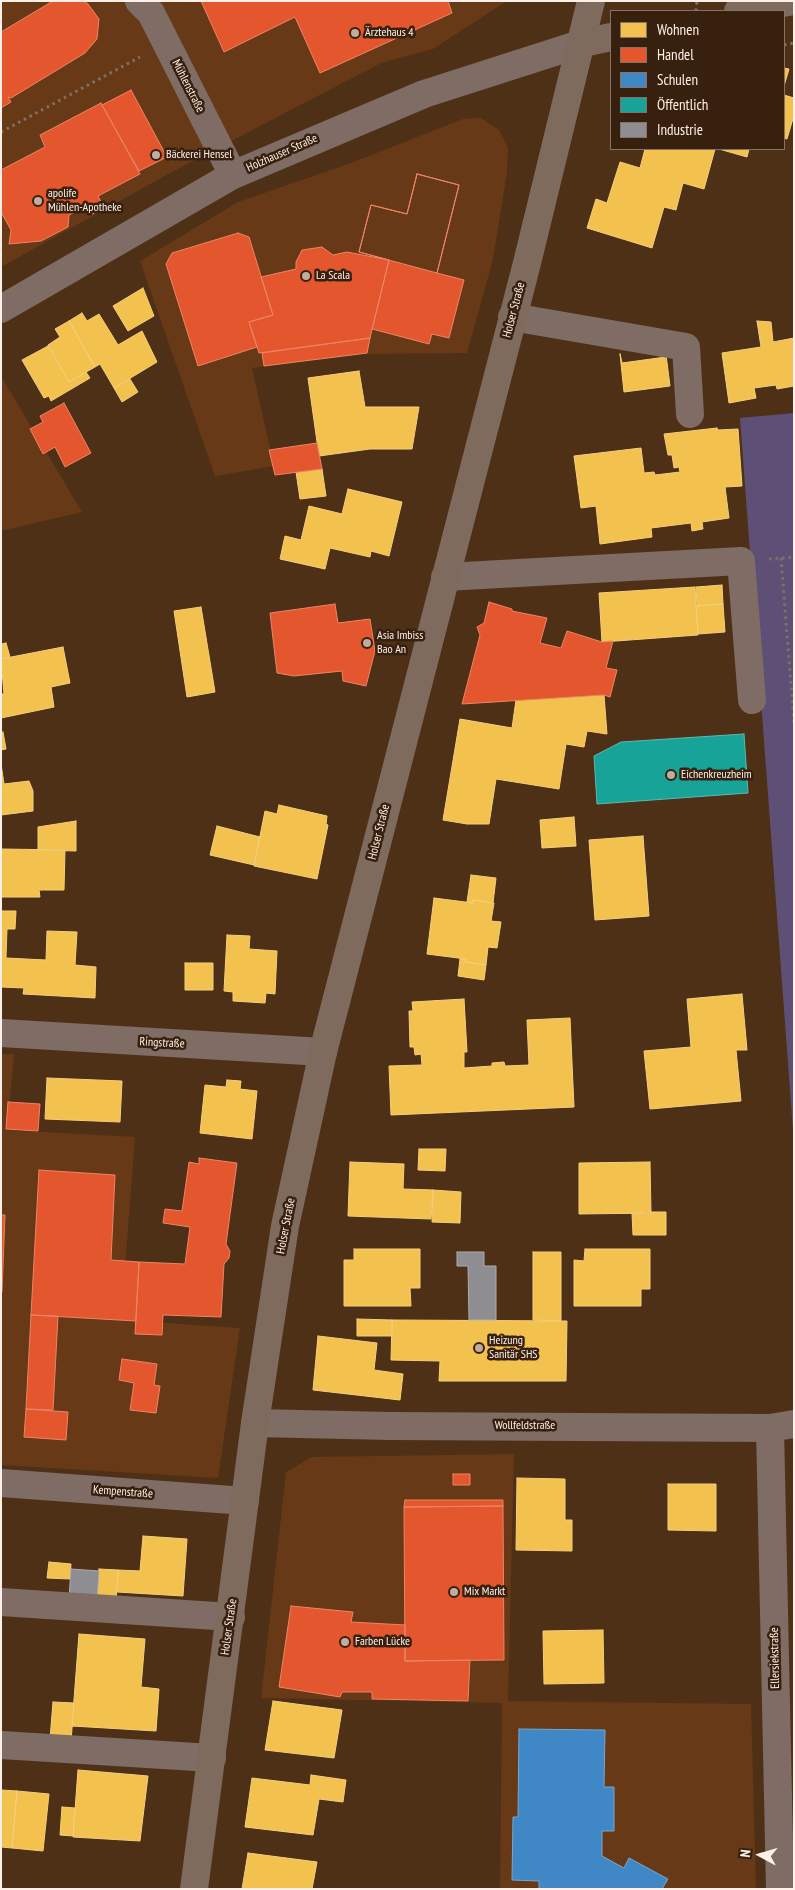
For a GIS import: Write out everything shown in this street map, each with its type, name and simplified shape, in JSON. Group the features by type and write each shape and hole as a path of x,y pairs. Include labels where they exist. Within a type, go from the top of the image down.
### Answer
{"main road":[{"name":"Holser Straße","path":"194,1889 255,1423 285,1226 323,1052 583,43 591,1"},
{"path":"744,10 794,1"},
{"path":"583,43 610,37"}],"street":[{"name":"Mühlenstraße","path":"139,1 151,13 233,175"},
{"name":"Holzhauser Straße","path":"1,309 233,175 424,94 583,43"},
{"path":"512,317 686,348 690,414"},
{"path":"445,577 741,561 752,700"},
{"name":"Ringstraße","path":"1,1033 323,1052"},
{"name":"Wollfeldstraße","path":"255,1423 390,1426 782,1426"},
{"name":"Ellersiekstraße","path":"782,1426 785,1875"},
{"name":"Kempenstraße","path":"1,1483 245,1501"},
{"path":"1,1602 230,1617"},
{"path":"1,1745 212,1758"}],"path":[{"path":"1,132 166,43"},
{"path":"781,558 794,723"}],"shaded area":[{"path":"1,1 507,1 433,49 381,63 170,173 1,267"},
{"path":"481,118 499,130 508,148 507,172 493,259 467,353 366,354 252,368 274,466 215,476 140,261 238,202 351,163 463,119"},
{"path":"1,376 82,512 1,531"},
{"path":"794,413 794,1144 740,418"},
{"path":"1,1054 14,1054 7,1130 135,1137 121,1320 240,1328 218,1478 1,1465"},
{"path":"514,1454 508,1701 751,1704 756,1889 500,1889 502,1703 261,1698 286,1472 312,1457"}],"building: Wohnen":[{"path":"785,68 789,69 785,83"},
{"path":"785,95 794,98 794,115 787,139 785,138"},
{"path":"645,150 715,150 704,189 683,183 676,210 664,207 652,248 587,228 596,199 607,203 620,162 640,168"},
{"path":"722,150 749,150 747,157"},
{"path":"143,288 154,316 128,331 113,306"},
{"path":"82,313 87,321 99,314 118,345 142,331 157,362 114,388 100,364 95,367 69,321"},
{"path":"69,321 95,367 69,382 48,345 60,337 55,329"},
{"path":"757,321 771,322 773,342 794,338 794,386 777,389 776,385 754,388 756,398 729,403 722,353 761,347"},
{"path":"48,346 69,382 86,372 90,378 51,401 49,396 44,398 22,360"},
{"path":"620,354 622,363 666,357 666,355 670,386 624,392"},
{"path":"359,371 365,407 419,407 412,449 370,449 319,456 308,378"},
{"path":"130,379 138,392 122,402 114,388"},
{"path":"717,428 718,430 738,429 742,486 725,487 729,518 702,522 703,529 692,531 691,523 651,528 652,537 600,544 596,506 581,508 574,456 641,448 644,473 654,472 655,475 680,472 679,467 674,468 672,455 668,455 664,434"},
{"path":"322,469 326,496 300,499 296,472"},
{"path":"348,489 402,502 389,556 371,551 370,557 330,548 325,569 280,559 285,536 301,540 309,506 342,514"},
{"path":"722,585 723,604 697,606 696,587"},
{"path":"695,587 698,635 602,642 599,593"},
{"path":"723,604 725,632 698,634 696,606"},
{"path":"201,607 215,692 187,697 174,611"},
{"path":"6,643 10,657 1,659 1,644"},
{"path":"63,647 70,683 51,687 54,707 1,718 1,694 4,694 1,659"},
{"path":"604,695 607,734 587,731 584,747 566,744 559,789 496,779 489,824 467,824 443,820 460,719 512,728 516,700"},
{"path":"3,732 6,749 1,750 1,733"},
{"path":"1,764 4,784 29,781 33,791 33,811 1,815"},
{"path":"279,805 327,816 326,824 328,825 317,879 254,866 265,811 277,814"},
{"path":"574,817 576,846 542,848 540,820"},
{"path":"76,821 76,851 38,850 38,827"},
{"path":"217,826 260,837 254,865 210,855"},
{"path":"643,836 649,916 595,920 589,840"},
{"path":"1,849 65,850 64,890 39,890 40,897 1,897"},
{"path":"471,875 496,878 493,903 473,900 473,903 467,902"},
{"path":"434,898 473,903 473,900 494,903 491,921 501,922 497,948 488,947 486,965 465,962 466,959 427,954"},
{"path":"1,911 16,911 15,929 7,929 6,958 46,960 47,931 77,932 75,965 96,967 95,998 23,994 24,988 1,987"},
{"path":"227,935 250,936 249,949 277,951 275,994 266,993 265,1003 233,1001 233,992 224,991"},
{"path":"460,959 466,959 465,962 486,965 484,980 458,976"},
{"path":"185,963 213,963 213,990 185,990"},
{"path":"742,994 747,1050 736,1050 741,1101 650,1109 644,1051 691,1047 687,999"},
{"path":"464,999 467,1052 464,1052 464,1068 492,1066 492,1063 504,1062 505,1066 529,1065 527,1020 570,1018 574,1107 391,1115 389,1066 422,1065 421,1054 415,1055 414,1047 410,1047 409,1011 413,1011 412,1002"},
{"path":"47,1078 122,1081 120,1122 45,1119"},
{"path":"227,1080 241,1081 240,1089 257,1091 252,1139 200,1133 205,1085 226,1087"},
{"path":"419,1149 446,1149 445,1171 418,1170"},
{"path":"350,1162 404,1164 403,1189 433,1190 431,1219 348,1216"},
{"path":"650,1162 651,1213 579,1214 579,1163"},
{"path":"433,1190 461,1192 460,1223 432,1222"},
{"path":"666,1212 666,1235 633,1235 632,1213"},
{"path":"354,1249 420,1249 420,1288 410,1288 411,1306 344,1306 344,1260 354,1260"},
{"path":"585,1249 650,1249 650,1289 641,1289 641,1306 574,1306 574,1260 584,1261"},
{"path":"533,1252 561,1252 561,1321 533,1320"},
{"path":"357,1319 392,1320 392,1336 357,1336"},
{"name":"Heizung Sanitär SHS","path":"392,1320 567,1321 566,1381 439,1381 440,1361 391,1360"},
{"path":"318,1336 377,1343 374,1370 403,1374 400,1400 313,1390"},
{"path":"517,1478 565,1479 565,1520 572,1520 572,1551 516,1550"},
{"path":"668,1484 716,1484 716,1531 668,1530"},
{"path":"143,1536 187,1539 183,1596 117,1592 118,1570 140,1571"},
{"path":"49,1562 71,1564 70,1579 47,1578"},
{"path":"99,1569 118,1570 116,1601 97,1600"},
{"path":"603,1630 604,1683 544,1684 543,1631"},
{"path":"79,1634 145,1639 141,1687 159,1689 156,1731 72,1726"},
{"path":"273,1701 342,1710 334,1758 265,1750"},
{"path":"53,1702 74,1703 71,1741 50,1739"},
{"path":"78,1770 148,1776 140,1841 73,1837"},
{"path":"311,1775 346,1780 343,1802 319,1799 313,1835 245,1827 252,1778 310,1785"},
{"path":"1,1790 17,1791 12,1848 1,1847"},
{"path":"17,1791 49,1794 43,1851 12,1848"},
{"path":"62,1807 75,1808 73,1836 60,1835"},
{"path":"248,1853 317,1862 312,1889 242,1889"}],"building: Handel":[{"path":"53,1 83,1 88,4 99,19 97,39 85,53 11,98 8,97 11,102 1,108 1,32"},
{"name":"Ärztehaus 4","path":"201,1 448,1 452,13 320,73 295,17 224,52"},
{"path":"131,90 167,157 139,171 102,105"},
{"path":"101,103 140,174 98,196 104,208 92,214 81,209 69,215 68,227 41,241 9,244 11,230 1,212 1,170 45,147 40,135"},
{"path":"417,174 459,185 437,273 464,280 449,338 432,334 429,344 372,329 389,260 359,252 371,205 407,214"},
{"path":"417,174 459,185 437,273 359,252 371,205 407,214"},
{"path":"238,233 249,237 273,315 249,322 257,347 198,366 166,264 172,253"},
{"path":"322,247 333,255 347,252 389,260 370,338 259,353 249,322 273,315 261,277 296,269 296,262 302,250"},
{"path":"370,338 367,353 264,366 262,353"},
{"path":"64,403 91,453 65,467 55,447 43,454 30,429 43,422 40,416"},
{"path":"317,443 322,469 275,475 269,450"},
{"path":"489,602 512,609 512,611 547,618 540,643 561,648 567,631 602,642 613,641 606,668 617,670 610,697 604,695 462,704 480,635 477,627 484,623"},
{"path":"335,604 338,623 370,619 375,651 366,686 343,681 342,671 294,676 277,673 270,613"},
{"path":"8,1102 40,1104 38,1131 6,1129"},
{"path":"199,1158 237,1163 226,1244 230,1251 229,1258 224,1264 221,1317 163,1315 162,1335 135,1334 139,1262 185,1264 190,1227 163,1223 165,1209 182,1211 189,1162 199,1164"},
{"path":"39,1170 115,1175 111,1260 139,1262 136,1321 31,1315"},
{"path":"1,1215 5,1215 2,1292 1,1292"},
{"path":"31,1315 58,1316 53,1410 26,1409"},
{"path":"122,1359 157,1364 154,1385 160,1386 156,1413 130,1410 134,1383 119,1380"},
{"path":"26,1409 68,1412 66,1440 24,1437"},
{"path":"453,1474 470,1474 470,1485 453,1485"},
{"path":"405,1500 503,1500 503,1506 404,1507"},
{"name":"Mix Markt","path":"503,1506 504,1660 405,1661 404,1507"},
{"name":"Farben Lücke","path":"291,1606 353,1612 351,1622 405,1625 405,1661 470,1660 468,1701 372,1699 372,1692 342,1692 340,1697 279,1687"}],"building: Schulen":[{"path":"519,1729 605,1730 604,1787 614,1787 614,1831 602,1831 602,1856 624,1868 629,1858 668,1879 662,1889 539,1889 539,1881 512,1880 513,1817 518,1817"}],"building: Öffentlich":[{"name":"Eichenkreuzheim","path":"744,734 748,793 597,804 594,756 621,742"}],"building: Industrie":[{"path":"457,1252 484,1252 484,1266 496,1266 496,1320 469,1320 468,1266 457,1266"},
{"path":"71,1569 99,1571 97,1600 69,1598"}],"place":[{"name":"Ärztehaus 4","path":"355,33"},
{"name":"Bäckerei Hensel","path":"156,155"},
{"name":"apolife Mühlen-Apotheke","path":"38,201"},
{"name":"La Scala","path":"306,276"},
{"name":"Asia Imbiss Bao An","path":"367,643"},
{"name":"Eichenkreuzheim","path":"671,775"},
{"name":"Heizung Sanitär SHS","path":"479,1348"},
{"name":"Mix Markt","path":"454,1592"},
{"name":"Farben Lücke","path":"345,1642"}]}
